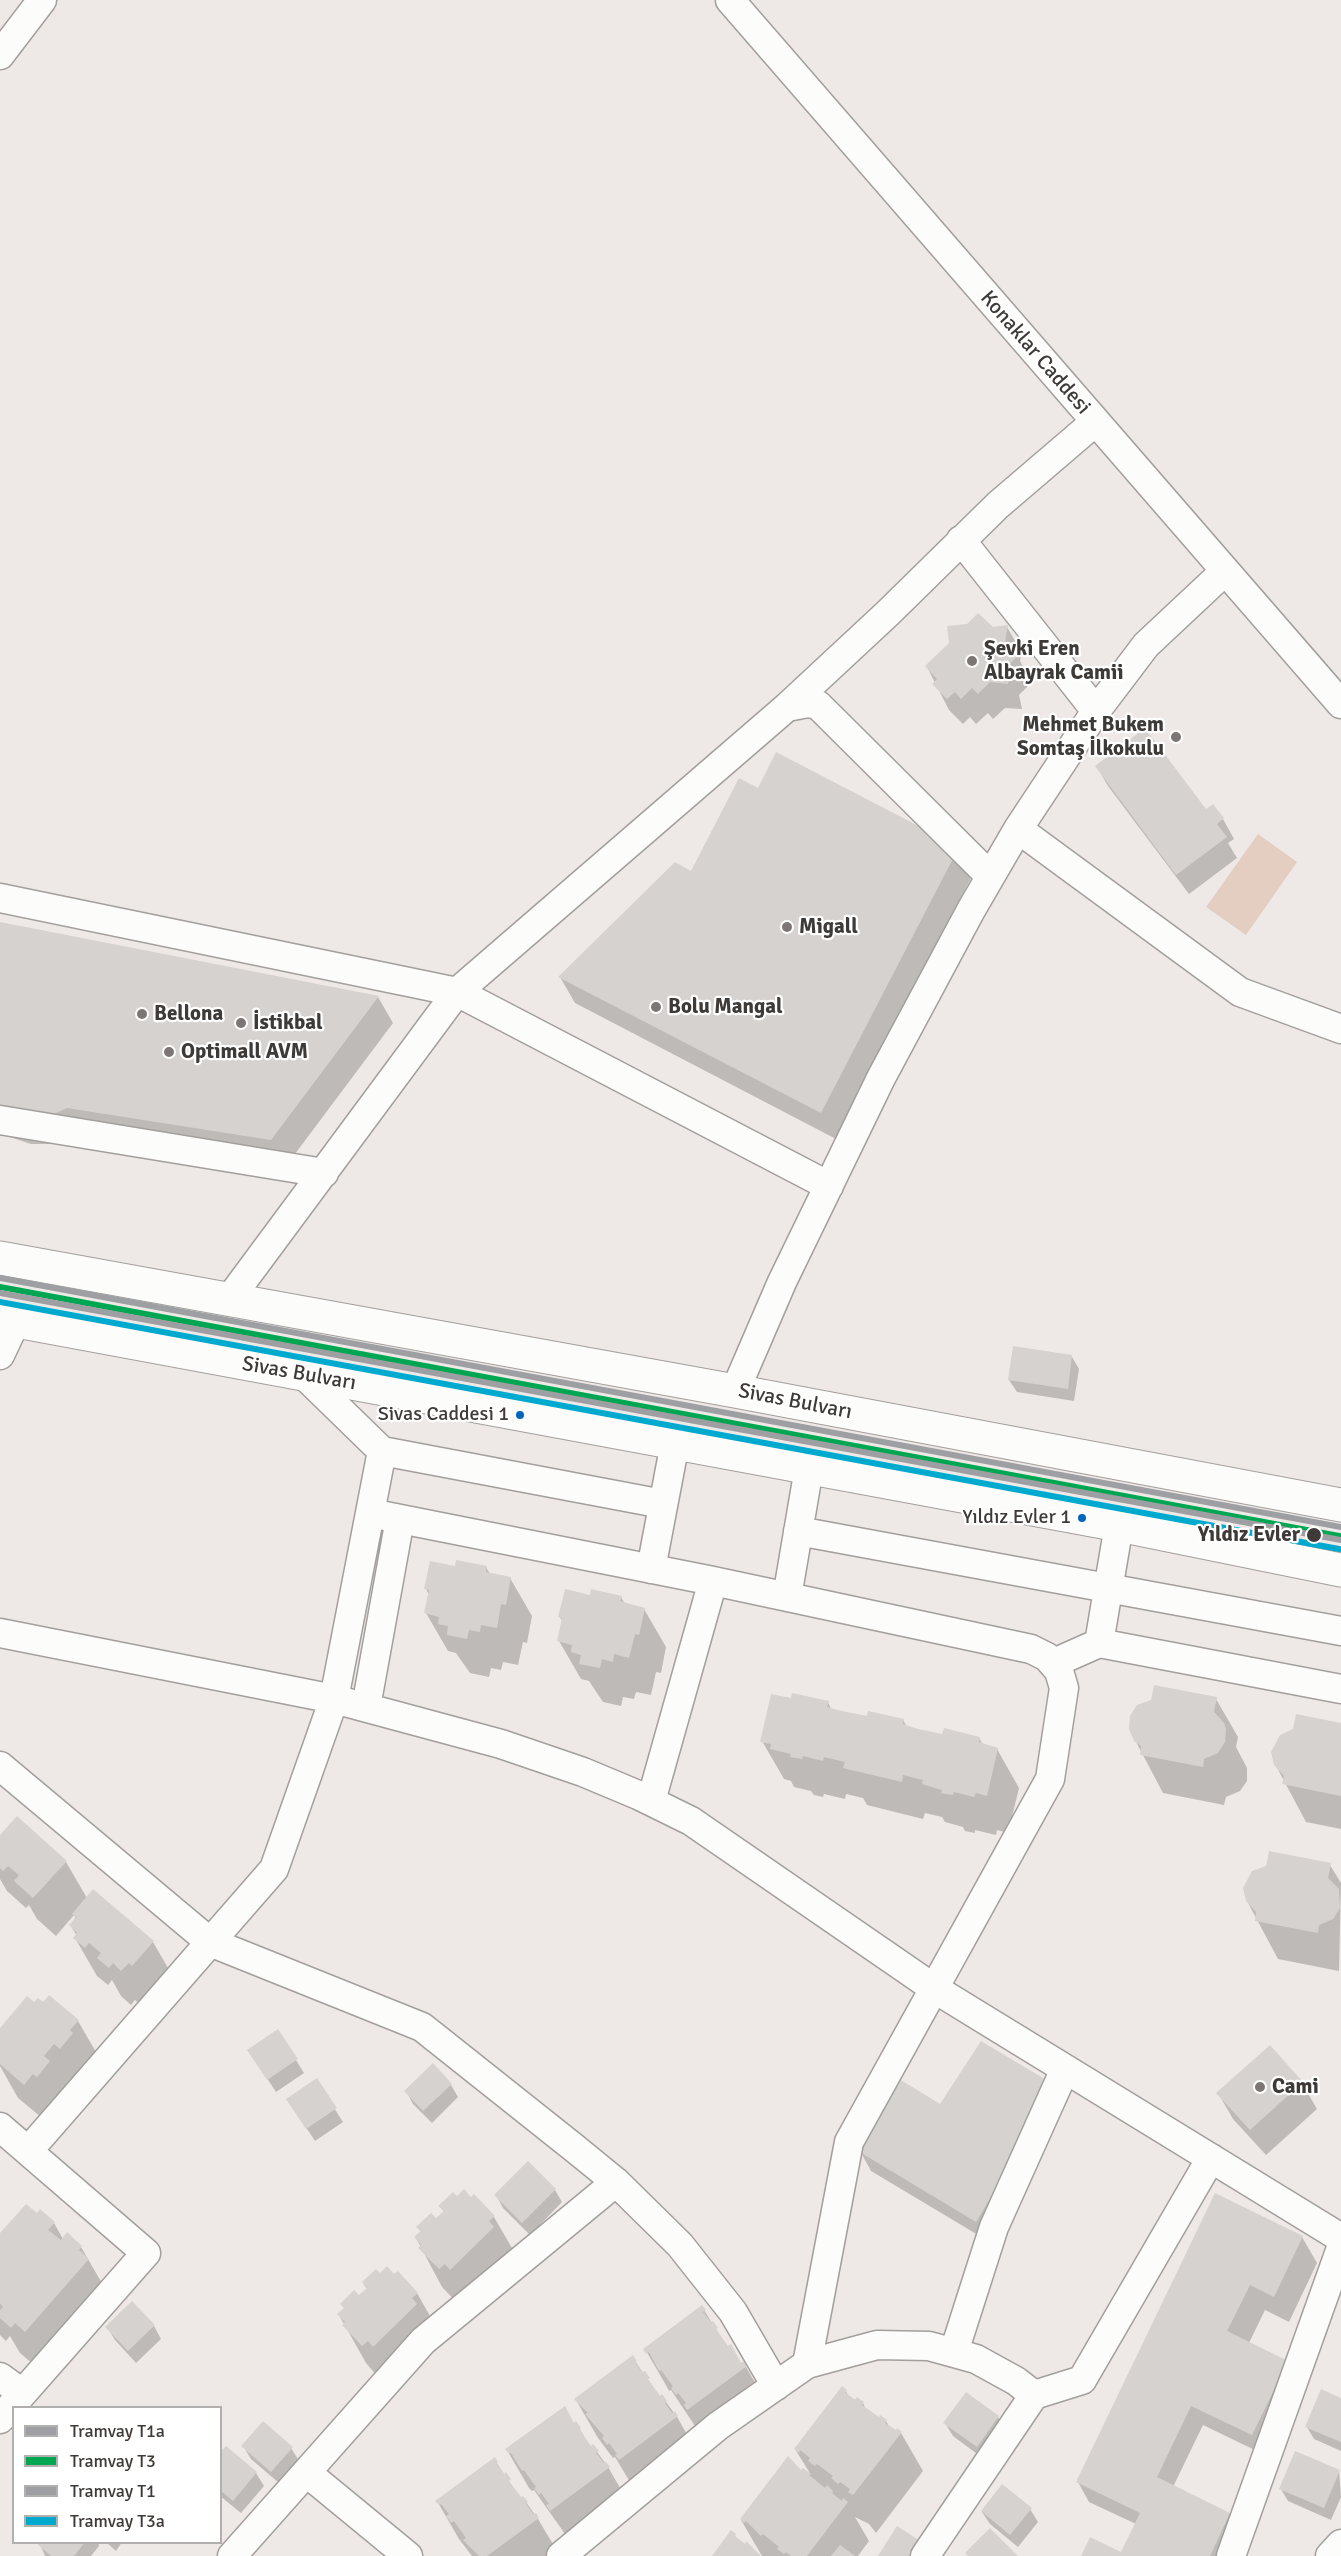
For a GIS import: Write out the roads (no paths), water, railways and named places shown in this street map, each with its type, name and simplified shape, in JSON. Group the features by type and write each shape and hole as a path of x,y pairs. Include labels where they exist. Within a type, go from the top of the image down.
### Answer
{"highway":[{"name":"Sivas Bulvarı","path":"0,1258 735,1391 1341,1505"},
{"name":"Sivas Bulvarı","path":"8,1320 1119,1525 1341,1570"}],"street":[{"path":"0,55 42,0"},
{"name":"Konaklar Caddesi","path":"730,0 1225,571 1338,695"},
{"path":"228,1300 457,992 787,707 888,614 961,540 1036,471 1095,422"},
{"path":"961,540 1096,711"},
{"path":"735,1391 782,1282 881,1078 990,876 1018,829 1096,711 1146,645 1225,571"},
{"path":"787,707 797,704 818,705 990,876"},
{"path":"1018,829 1240,992 1341,1029"},
{"path":"0,898 457,992 829,1186"},
{"path":"0,1120 324,1173"},
{"path":"0,1355 8,1320"},
{"path":"305,1376 382,1451 663,1504"},
{"path":"651,1569 675,1443"},
{"path":"28,2151 274,1869 334,1699 382,1451"},
{"path":"787,1597 809,1468"},
{"path":"369,1513 713,1581 1030,1649 1039,1652 1054,1663 1059,1671 1064,1688 1050,1779 849,2142 807,2364"},
{"path":"366,1707 400,1519"},
{"path":"1099,1643 1119,1525"},
{"path":"798,1531 1341,1631"},
{"path":"651,1801 713,1581"},
{"path":"0,1633 366,1707 542,1757 651,1801 691,1821 934,1989 1341,2238"},
{"path":"1054,1663 1099,1643 1341,1689"},
{"path":"0,1766 210,1942 422,2027 616,2182 667,2231 733,2312 776,2386"},
{"path":"954,2352 994,2227 1065,2069"},
{"path":"0,2127 147,2253 11,2385 0,2419"},
{"path":"925,2556 1034,2395 1082,2380 1211,2158"},
{"path":"232,2556 423,2341 616,2182"},
{"path":"1231,2556 1341,2248"},
{"path":"567,2554 718,2426 807,2364 877,2345 929,2346 954,2352 996,2369 1034,2395"},
{"path":"307,2473 408,2556"},
{"path":"1330,2556 1341,2544"}],"tram line":[{"name":"T1a","path":"0,1278 1341,1527"},
{"name":"T3","path":"0,1287 1339,1536"},
{"name":"T1","path":"0,1293 1341,1540"},
{"name":"T3a","path":"0,1302 1339,1549"}],"place":[{"name":"Şevki Eren Albayrak Camii","path":"972,661"},
{"name":"Mehmet Bukem Somtaş İlkokulu","path":"1176,737"},
{"name":"Migall","path":"787,927"},
{"name":"Bolu Mangal","path":"656,1007"},
{"name":"Bellona","path":"142,1014"},
{"name":"İstikbal","path":"241,1023"},
{"name":"Optimall AVM","path":"169,1052"},
{"name":"Sivas Caddesi 1","path":"520,1415"},
{"name":"Yıldız Evler 1","path":"1082,1518"},
{"name":"Yıldız Evler","path":"1314,1535"},
{"name":"Cami","path":"1260,2087"}]}
